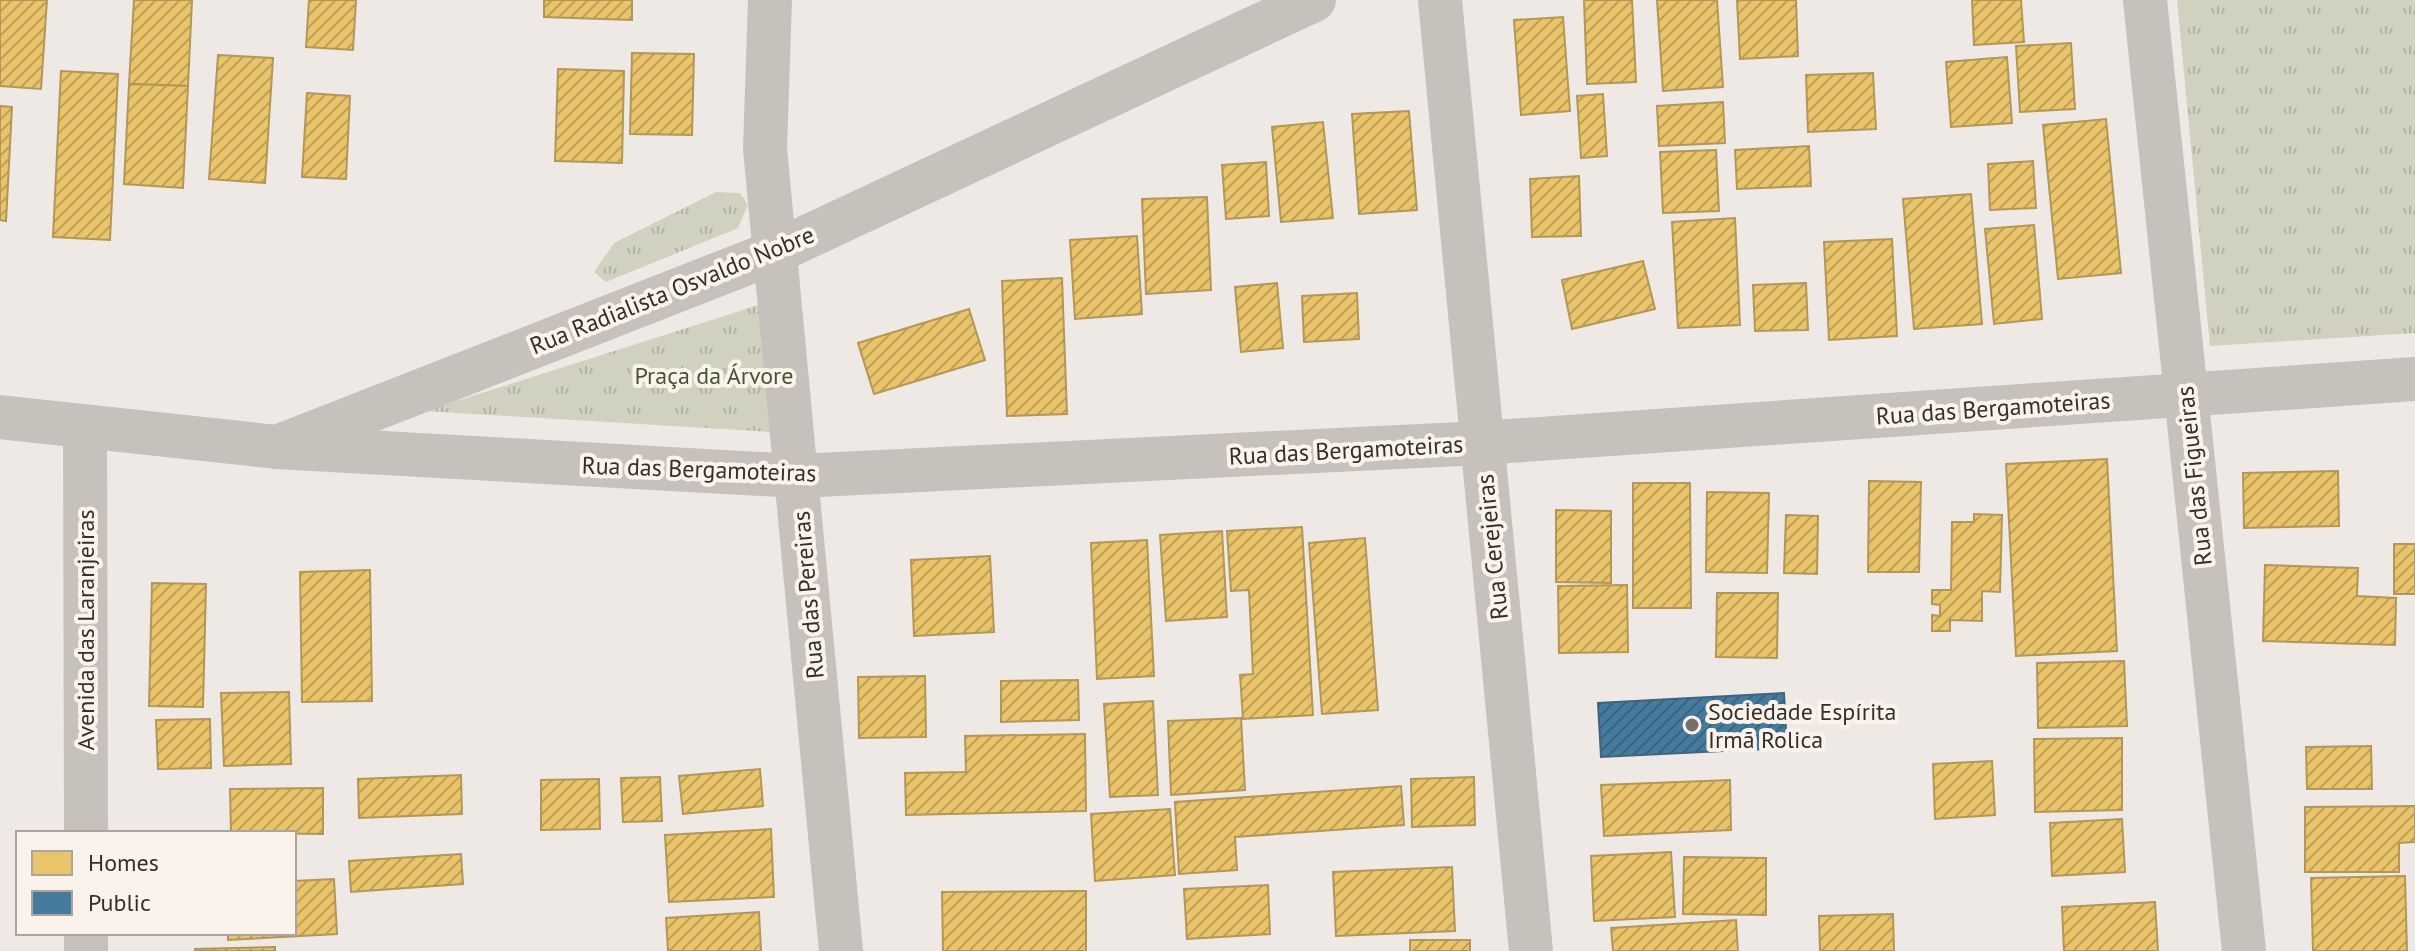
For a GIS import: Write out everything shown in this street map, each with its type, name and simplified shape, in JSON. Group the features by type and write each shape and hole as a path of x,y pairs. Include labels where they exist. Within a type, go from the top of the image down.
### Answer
{"street":[{"name":"Rua das Pereiras","path":"770,0 765,149 841,951"},
{"name":"Rua Radialista Osvaldo Nobre","path":"0,417 277,447 775,252 1314,0"},
{"name":"Rua Cerejeiras","path":"1440,0 1531,951"},
{"name":"Rua das Figueiras","path":"2145,0 2244,951"},
{"name":"Rua das Bergamoteiras","path":"277,447 797,476 1481,443 2415,379"},
{"name":"Avenida das Laranjeiras","path":"85,427 86,831"}],"green space":[{"path":"2177,0 2415,0 2415,333 2210,346"},
{"path":"716,192 740,193 748,205 738,228 606,282 594,272 614,243"},
{"name":"Praça da Árvore","path":"762,304 772,432 425,411"}],"building: Homes":[{"path":"0,0 47,0 41,89 0,86"},
{"path":"134,0 192,0 188,86 129,84"},
{"path":"309,0 356,0 353,50 306,47"},
{"path":"544,0 632,0 632,20 544,17"},
{"path":"1584,0 1632,0 1636,82 1587,84"},
{"path":"1657,0 1717,0 1723,87 1663,91"},
{"path":"1737,0 1796,0 1798,56 1740,59"},
{"path":"1972,0 2021,0 2024,42 1974,45"},
{"path":"1563,17 1570,111 1521,115 1514,20"},
{"path":"2071,43 2075,109 2020,112 2016,46"},
{"path":"632,53 694,54 692,135 630,134"},
{"path":"218,55 273,58 265,183 209,179"},
{"path":"2007,57 2012,123 1951,127 1946,62"},
{"path":"558,69 624,71 622,163 555,161"},
{"path":"61,71 118,74 110,240 53,237"},
{"path":"1873,73 1876,129 1808,132 1806,75"},
{"path":"129,84 188,86 183,188 124,184"},
{"path":"307,93 350,96 346,179 302,177"},
{"path":"1603,94 1607,156 1581,158 1577,96"},
{"path":"1723,102 1725,143 1659,146 1657,106"},
{"path":"0,106 12,107 6,221 0,220"},
{"path":"1409,111 1417,210 1359,214 1352,114"},
{"path":"2106,119 2121,273 2058,279 2043,125"},
{"path":"1323,122 1333,218 1281,222 1272,127"},
{"path":"1809,146 1811,186 1737,189 1735,150"},
{"path":"1716,150 1719,211 1663,213 1660,152"},
{"path":"2033,161 2036,208 1990,210 1988,164"},
{"path":"1266,162 1269,216 1226,219 1222,165"},
{"path":"1579,176 1581,236 1532,237 1530,179"},
{"path":"1971,194 1982,324 1914,329 1903,199"},
{"path":"1207,197 1211,290 1146,294 1142,199"},
{"path":"1735,218 1740,325 1678,328 1672,222"},
{"path":"2034,225 2042,319 1994,324 1985,229"},
{"path":"1137,236 1142,314 1075,319 1070,240"},
{"path":"1892,239 1897,336 1829,340 1824,242"},
{"path":"1643,261 1655,309 1572,329 1562,280"},
{"path":"1062,278 1067,414 1007,416 1002,281"},
{"path":"1277,283 1283,348 1241,352 1235,287"},
{"path":"1806,283 1808,330 1755,331 1753,285"},
{"path":"1357,293 1359,339 1304,342 1302,296"},
{"path":"969,309 985,360 874,394 858,343"},
{"path":"2107,459 2117,651 2016,656 2006,464"},
{"path":"2338,471 2339,526 2244,528 2243,473"},
{"path":"1869,481 1921,482 1919,572 1868,572"},
{"path":"1633,483 1690,483 1691,608 1633,608"},
{"path":"1707,492 1769,493 1767,573 1706,572"},
{"path":"1556,510 1611,511 1611,583 1556,582"},
{"path":"1974,514 2002,515 2000,592 1982,591 1982,621 1950,620 1950,631 1932,631 1932,615 1940,616 1940,605 1932,604 1932,590 1951,590 1952,522 1974,522"},
{"path":"1786,515 1818,516 1817,574 1784,573"},
{"path":"1302,527 1313,715 1243,719 1240,675 1253,674 1249,590 1231,591 1227,531"},
{"path":"1222,531 1227,617 1166,621 1160,535"},
{"path":"1365,538 1378,710 1322,714 1309,543"},
{"path":"1147,540 1154,676 1097,679 1091,543"},
{"path":"2394,544 2415,544 2415,594 2394,594"},
{"path":"990,556 994,632 914,636 911,560"},
{"path":"2265,565 2358,568 2357,596 2396,598 2395,645 2263,641"},
{"path":"370,570 372,701 302,702 300,572"},
{"path":"152,583 206,584 203,707 149,706"},
{"path":"1627,585 1628,652 1559,653 1558,586"},
{"path":"1717,593 1778,593 1777,658 1716,657"},
{"path":"2124,661 2127,726 2038,728 2037,663"},
{"path":"925,676 926,737 859,738 858,677"},
{"path":"1078,680 1079,720 1001,722 1001,681"},
{"path":"289,692 291,764 224,766 221,693"},
{"path":"1153,701 1158,795 1110,797 1104,704"},
{"path":"1241,718 1245,790 1171,795 1168,721"},
{"path":"210,719 211,768 158,769 156,720"},
{"path":"1085,734 1086,811 906,815 905,773 966,772 965,736"},
{"path":"2122,738 2122,810 2035,812 2034,739"},
{"path":"2371,746 2372,789 2307,789 2306,747"},
{"path":"1992,761 1995,815 1935,819 1933,764"},
{"path":"760,769 763,806 683,814 679,776"},
{"path":"461,775 462,814 359,818 358,779"},
{"path":"660,777 662,821 623,822 621,778"},
{"path":"1474,777 1475,825 1412,827 1411,779"},
{"path":"599,779 600,829 541,830 541,780"},
{"path":"1730,780 1731,830 1604,836 1601,785"},
{"path":"1401,786 1404,825 1235,837 1237,870 1179,874 1175,802"},
{"path":"323,788 323,834 231,831 230,789"},
{"path":"2415,806 2415,842 2399,843 2399,872 2305,872 2305,807"},
{"path":"1170,809 1175,875 1095,881 1091,814"},
{"path":"2122,819 2125,872 2052,876 2050,823"},
{"path":"771,829 774,897 669,902 665,835"},
{"path":"1671,852 1675,917 1594,921 1591,856"},
{"path":"461,854 463,884 351,892 349,861"},
{"path":"1684,857 1766,858 1766,915 1683,914"},
{"path":"1452,867 1455,931 1336,936 1333,872"},
{"path":"2405,876 2407,951 2313,951 2311,878"},
{"path":"334,879 337,934 228,940 228,935 296,935 296,881"},
{"path":"1268,885 1270,934 1187,939 1184,889"},
{"path":"1086,891 1086,951 943,951 942,892"},
{"path":"2155,902 2158,951 2064,951 2062,907"},
{"path":"759,912 761,951 668,951 666,918"},
{"path":"1893,914 1894,951 1820,951 1819,916"},
{"path":"1736,920 1738,951 1613,951 1611,928"},
{"path":"1410,940 1470,940 1470,951 1410,951"},
{"path":"275,947 275,951 195,951 195,949"}],"building: Public":[{"name":"Sociedade Espírita Irmã Rolica","path":"1784,693 1787,748 1601,757 1598,703"}],"place":[{"name":"Sociedade Espírita Irmã Rolica","path":"1692,725"}]}
